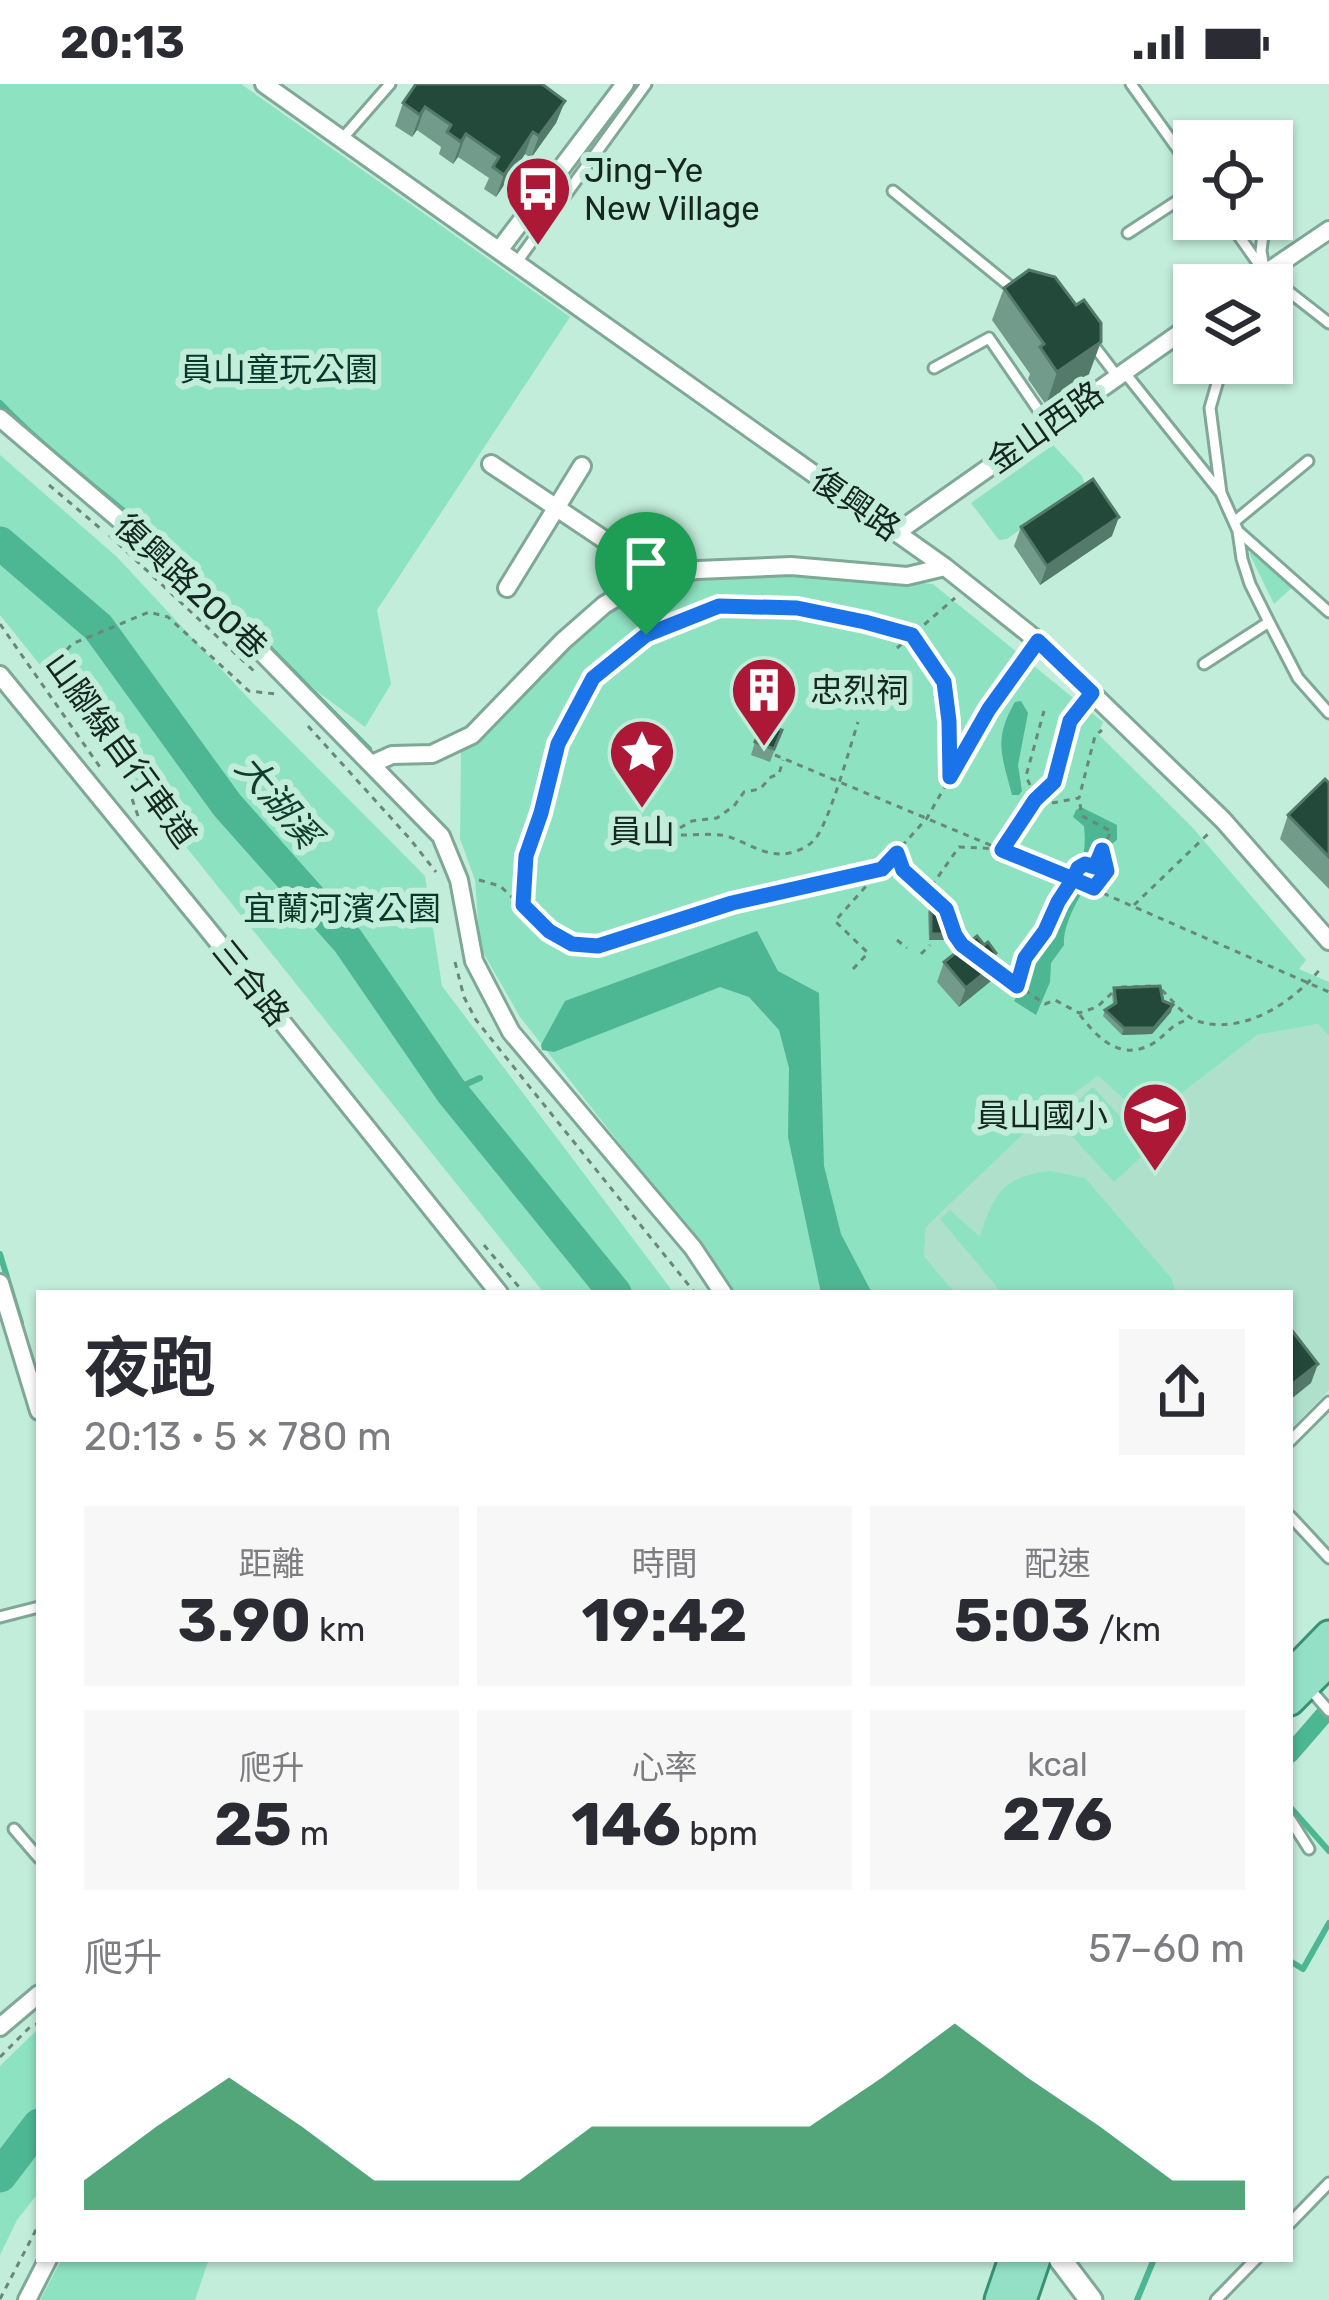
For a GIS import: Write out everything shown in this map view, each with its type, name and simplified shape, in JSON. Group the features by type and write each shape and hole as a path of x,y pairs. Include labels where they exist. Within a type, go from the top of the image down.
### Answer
{"main road":[{"path":"1295,1687 1329,1635"},
{"path":"1295,1687 1329,1662"},
{"path":"999,2300 1012,2262"},
{"path":"1022,2300 1035,2262"}],"street":[{"name":"復興路","path":"264,84 945,567 1038,641 1223,820 1329,941"},
{"path":"500,249 625,84"},
{"path":"1278,264 1329,230"},
{"name":"金山西路","path":"896,532 1173,338"},
{"name":"復興路200巷","path":"0,418 195,584 441,836 459,880 474,961 511,1032 722,1290"},
{"path":"490,464 660,577"},
{"path":"507,588 582,466"},
{"path":"372,764 392,755 432,754 472,735 562,641 604,605 660,577 697,570 790,566 907,575 945,567"},
{"name":"三合路","path":"0,676 497,1290"},
{"path":"0,1283 36,1401"},
{"path":"0,2027 36,1997"},
{"path":"27,2300 46,2262"},
{"path":"1062,2262 1091,2300"}],"lane":[{"path":"336,134 390,84"},
{"path":"517,262 646,84"},
{"path":"1131,84 1173,143"},
{"path":"893,191 1019,293"},
{"path":"1128,233 1173,204"},
{"path":"1293,295 1329,323"},
{"path":"934,368 989,338 1048,424"},
{"path":"1090,341 1221,493"},
{"path":"1217,384 1210,408 1221,493 1236,527 1250,584 1298,678 1329,713"},
{"path":"1236,527 1308,461"},
{"path":"1236,527 1328,608"},
{"path":"1204,664 1269,622"},
{"path":"1039,796 1054,782 1070,721 1092,693"},
{"path":"1293,1438 1329,1402"},
{"path":"1293,1519 1329,1558"},
{"path":"0,1617 36,1608"},
{"path":"1295,1687 1329,1711"},
{"path":"1293,1824 1309,1849"},
{"path":"14,1829 36,1855"},
{"path":"1293,2221 1329,2183"},
{"path":"1216,2300 1253,2262"}],"path":[{"path":"37,473 279,695 249,691 168,617 149,612 72,644 58,660 58,674 116,753 138,817"},
{"path":"897,648 956,597"},
{"path":"523,905 526,856 558,744 593,678 646,635 719,606 797,608 912,635 944,682 950,777"},
{"name":"山腳線自行車道","path":"0,624 105,775"},
{"path":"853,969 868,953 835,921 927,818 989,709 1038,641"},
{"path":"647,835 724,835 779,854 799,850 815,840 826,817 858,722"},
{"path":"775,755 1329,992"},
{"path":"669,834 692,821 717,818 744,792 760,789 778,774 784,758"},
{"path":"1002,850 1039,796"},
{"path":"1017,986 1025,958 1078,868 1095,867 1111,830 1082,816 1078,798"},
{"name":"山腳線自行車道","path":"131,812 146,830"},
{"path":"1134,905 1223,820"},
{"path":"928,891 959,847 1002,850"},
{"path":"1102,850 1107,871"},
{"path":"897,853 903,870 946,909 962,945"},
{"path":"1093,888 1107,871 1120,865"},
{"path":"474,879 500,886 549,931 572,944 598,946 732,903 882,869"},
{"path":"897,940 907,948"},
{"path":"921,954 930,945"},
{"path":"980,958 1045,1004 1055,1000 1079,1013 1095,1036 1116,1049 1129,1050 1149,1046 1178,1021 1222,1025 1276,1009 1321,968"},
{"path":"1079,1013 1123,986 1149,985 1162,990 1192,1020"},
{"path":"0,2056 36,2024"},
{"path":"0,2299 36,2230"}],"shaded area":[{"path":"1021,701 1028,713 1018,765 1022,791 1012,795 1002,737 1008,715 1015,702"},
{"path":"1081,807 1117,825 1117,840 1108,847 1105,865 1071,913 1064,945 1051,963 1050,982 1036,1015 1014,1001 1077,879 1084,826 1073,817"},
{"path":"757,931 778,971 819,993 824,1166 841,1234 870,1290 820,1290 788,1137 789,1068 779,1030 749,997 720,987 554,1052 542,1050 565,1001"},
{"name":"員山國小","path":"1318,1024 1329,1036 1329,1390 1293,1427 1293,1290 952,1290 924,1256 926,1227 1039,1119 1098,1076 1147,1120 1257,1035"}],"green space":[{"name":"員山童玩公園","path":"0,84 241,84 570,317 377,610 391,684 365,727 318,692 0,402"},
{"path":"1053,445 1085,484 999,540 971,503"},
{"name":"宜蘭河濱公園","path":"0,455 117,557 250,700 425,876 442,986 672,1290 542,1290 0,615"},
{"path":"1249,553 1295,585 1274,604"},
{"path":"742,573 933,584 1103,722 1098,734 1192,827 1306,960 1299,969 1329,982 1329,1036 1318,1024 1257,1035 1147,1120 1098,1076 1039,1119 926,1227 924,1256 952,1290 730,1290 520,1017 480,947 475,880 460,839 461,748 605,612 665,582"},
{"path":"1093,1087 1150,1149 1114,1182 1057,1120"},
{"path":"1050,1171 1085,1178 1172,1279 1174,1290 999,1290 940,1219 950,1210 980,1237 1002,1190"},
{"path":"36,2031 36,2196 17,2220 0,2255 0,2066"},
{"path":"60,2262 208,2262 195,2300 40,2300"}],"building":[{"path":"416,84 542,84 565,101 539,136 533,132 504,175 493,167 499,157 466,134 461,142 447,132 451,125 425,107 420,115 403,103"},
{"path":"1029,270 1055,277 1076,305 1084,300 1101,323 1101,342 1057,372 1040,347 1044,344 1004,288"},
{"path":"1093,479 1119,517 1047,566 1021,527"},
{"path":"763,723 782,730 774,749 755,742"},
{"path":"1325,779 1329,783 1329,857 1288,815"},
{"path":"931,905 947,905 948,934 931,934"},
{"path":"977,936 984,945 988,942 998,962 966,988 944,962"},
{"path":"1160,986 1163,1001 1173,1005 1154,1028 1124,1028 1105,1010 1116,1003 1114,988"},
{"path":"1293,1332 1318,1364 1293,1384"}],"waterway":[{"path":"0,403 198,576"},
{"name":"大湖溪","path":"0,543 98,627 227,805 348,941 451,1091 613,1290"},
{"path":"216,594 369,749"},
{"path":"451,1091 480,1078"},
{"path":"0,1254 21,1323"},
{"path":"1293,1751 1329,1709"},
{"path":"1293,1810 1329,1851"},
{"path":"1293,1963 1303,1969 1329,1923"},
{"name":"大湖溪","path":"0,2176 36,2129"},
{"path":"1137,2300 1153,2262"}],"place":[{"name":"Jing-Ye New Village","path":"538,248"},
{"name":"忠烈祠","path":"764,749"},
{"name":"員山","path":"642,811"},
{"name":"員山國小","path":"1155,1174"}],"route":[{"path":"646,635 593,678 558,744 526,856 523,905 549,931 572,944 598,946 732,903 882,869 897,853 903,870 946,909 962,945 1017,986 1025,958 1073,879 1094,888 1107,871 1102,850 1095,867 1085,864 1073,879 1002,850 1035,800 1054,782 1070,721 1092,693 1038,641 989,709 950,777 944,682 912,635 797,608 719,606 646,635"}]}
